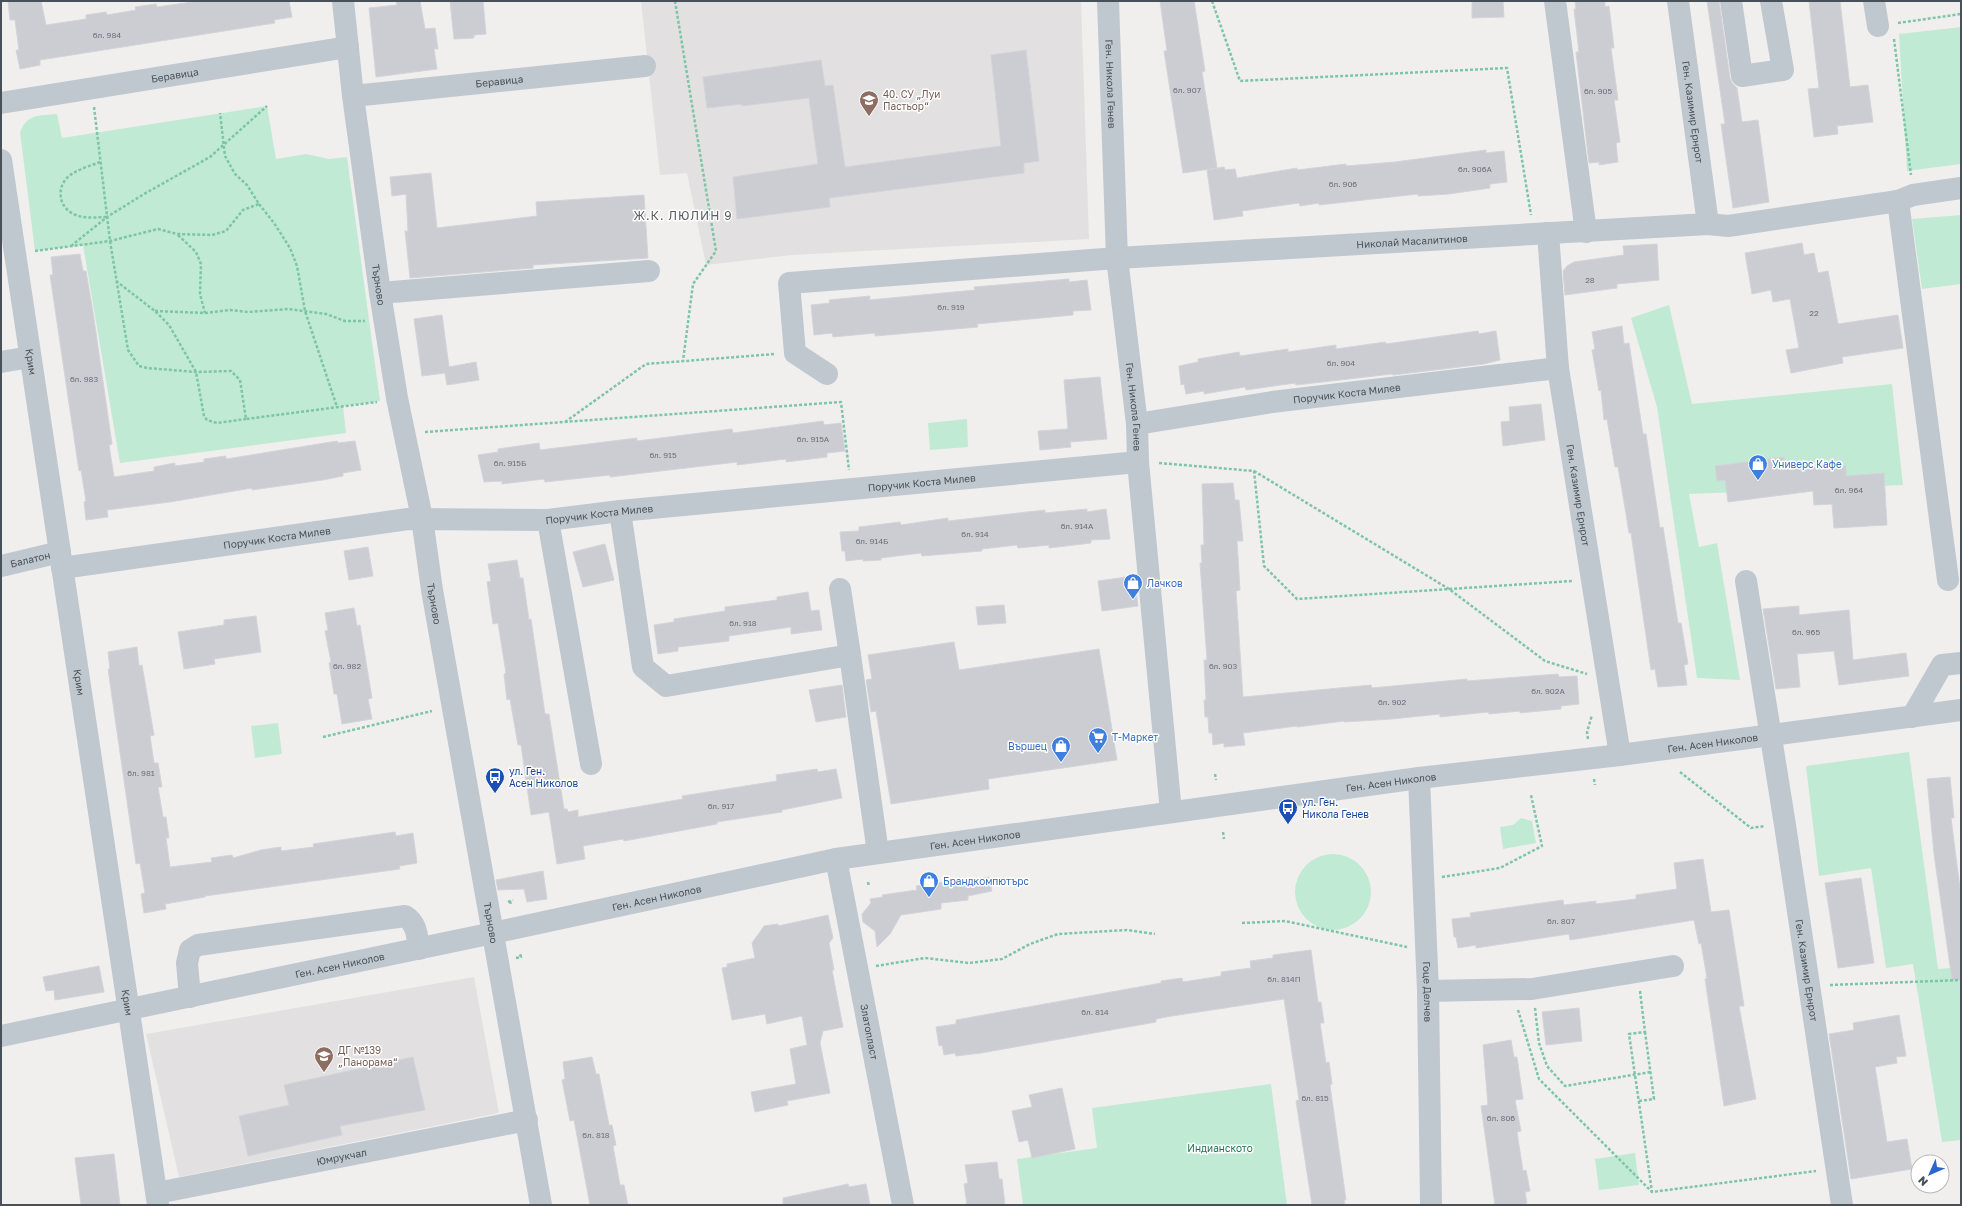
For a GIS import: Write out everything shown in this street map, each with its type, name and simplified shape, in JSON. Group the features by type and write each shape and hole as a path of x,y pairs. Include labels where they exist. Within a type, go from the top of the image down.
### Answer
{"street":[{"name":"Търново","path":"343,1 353,96 380,293 397,398 422,518 432,590 542,1205"},
{"name":"Ген. Никола Генев","path":"1108,1 1117,258 1137,424 1138,462 1171,812"},
{"path":"1555,1 1586,232"},
{"name":"Ген. Казимир Ернрот","path":"1678,1 1708,224"},
{"path":"1730,1 1742,76 1783,70 1771,1"},
{"path":"1874,1 1885,25"},
{"name":"Беравица","path":"1,103 348,46"},
{"name":"Беравица","path":"353,96 645,66"},
{"name":"Крим","path":"1,160 158,1199"},
{"name":"Николай Масалитинов","path":"794,353 789,283 1117,258 1708,224 1728,226 1961,188"},
{"path":"1906,198 1948,580"},
{"name":"Ген. Казимир Ернрот","path":"1541,233 1558,368 1620,755"},
{"path":"380,293 648,271"},
{"path":"794,353 827,374"},
{"path":"1,362 30,356"},
{"name":"Поручик Коста Милев","path":"1137,424 1272,402 1558,368"},
{"name":"Поручик Коста Милев","path":"61,560 422,518 548,520 620,511 1138,462"},
{"path":"620,511 643,667 666,686 850,655"},
{"path":"548,520 591,764"},
{"name":"Балатон","path":"1,566 61,560"},
{"name":"Ген. Казимир Ернрот","path":"1746,581 1785,825 1842,1205"},
{"path":"840,589 878,853"},
{"path":"1912,717 1942,665 1961,663"},
{"name":"Ген. Асен Николов","path":"1,1036 419,949 836,859 1419,778 1620,755 1961,710"},
{"name":"Гоце Делчев","path":"1419,778 1422,880 1427,951 1431,1205"},
{"name":"Златопласт","path":"836,859 903,1205"},
{"path":"190,997 187,963 190,950 198,945 405,916 412,920 415,927 419,949"},
{"path":"1428,991 1532,989 1673,966"},
{"name":"Юмрукчал","path":"158,1199 527,1120"}],"path":[{"path":"676,1 716,251 693,284 683,362"},
{"path":"1212,1 1240,80 1507,68 1541,233"},
{"path":"1906,198 1885,25 1961,14"},
{"path":"92,88 110,241 128,350 132,358 139,366 147,368 196,372 231,371 240,380 246,419"},
{"path":"70,247 107,217 144,194 210,157 267,106"},
{"path":"220,113 225,156 235,174 247,185 290,248 299,273 305,311 337,407"},
{"path":"100,162 70,176 64,182 60,192 62,202 69,212 88,218 107,217"},
{"path":"15,254 110,241 158,229 177,234 212,235 226,231 244,210 259,204"},
{"path":"177,234 196,252 201,264 200,294 205,312"},
{"path":"116,281 155,311 169,325 196,372 204,416 207,420 217,423 378,402"},
{"path":"155,311 205,312 288,309 326,314 345,321 366,321"},
{"path":"564,422 646,364 794,353"},
{"path":"425,432 841,402 851,490"},
{"path":"1138,462 1254,471 1449,589 1545,661 1587,674 1588,682"},
{"path":"1254,471 1264,566 1297,599 1592,579"},
{"path":"323,737 435,710"},
{"path":"1588,739 1587,732 1593,713"},
{"path":"1680,772 1752,828 1785,825"},
{"path":"1215,774 1216,780"},
{"path":"1594,779 1595,785"},
{"path":"1422,880 1500,868 1542,846 1531,795"},
{"path":"1223,832 1224,839"},
{"path":"868,882 869,887"},
{"path":"511,906 510,902 513,900"},
{"path":"1242,923 1285,921 1427,951"},
{"path":"858,969 925,958 969,963 1002,959 1030,944 1058,934 1127,930 1155,934"},
{"path":"1638,972 1654,1099 1639,1101"},
{"path":"1809,986 1961,980"},
{"path":"1532,989 1539,1043 1547,1066 1565,1086 1650,1072"},
{"path":"1518,1010 1539,1078 1652,1192"},
{"path":"1645,1032 1629,1034 1652,1192"},
{"path":"1652,1192 1836,1168"}],"shaded area":[{"name":"40. СУ „Луи Пастьор“","path":"641,1 1081,1 1089,239 792,255 706,265 687,173 660,175"},
{"name":"ДГ №139 „Панорама“","path":"474,977 499,1113 179,1177 146,1034"}],"green space":[{"path":"1961,27 1961,164 1907,171 1899,34"},
{"path":"267,106 276,159 306,154 329,159 347,157 380,401 343,406 346,433 120,463 83,245 35,251 20,132 30,118 45,115 57,114 62,138"},
{"path":"1961,215 1961,284 1922,289 1912,219"},
{"path":"1669,305 1692,404 1892,384 1903,485 1689,494 1699,547 1717,543 1740,680 1697,678 1657,407 1631,318"},
{"path":"967,419 968,447 930,450 928,423"},
{"path":"278,723 282,754 255,758 251,726"},
{"path":"1909,752 1938,969 1961,967 1961,1140 1942,1142 1913,964 1886,968 1871,868 1819,876 1806,766"},
{"path":"1521,818 1532,821 1536,843 1503,849 1500,827 1513,825"},
{"path":"1326,854 1340,854 1354,860 1365,871 1371,885 1371,899 1368,907 1360,919 1354,924 1340,930 1326,930 1312,924 1301,913 1295,899 1295,885 1301,871 1312,860"},
{"name":"Индианското","path":"1271,1084 1287,1205 1023,1205 1017,1159 1097,1148 1092,1108"},
{"path":"1635,1153 1639,1185 1599,1190 1595,1159"}],"building":[{"path":"8,1 41,1 46,25 86,19 86,15 106,12 107,15 136,10 135,7 156,4 157,7 200,1 289,1 292,17 274,20 275,23 40,60 40,65 20,69 16,50 19,50 15,20 10,20"},
{"path":"396,1 420,1 425,29 435,28 438,49 434,49 437,69 376,77 369,8 397,5"},
{"path":"450,1 483,1 486,34 474,35 474,38 454,39"},
{"path":"1160,1 1194,1 1205,71 1202,72 1217,168 1183,173 1164,51 1167,51"},
{"path":"1472,1 1503,1 1504,17 1472,18"},
{"path":"1575,1 1605,1 1605,7 1609,6 1614,48 1611,48 1618,100 1614,100 1620,142 1616,143 1618,162 1599,165 1599,162 1589,163 1576,52 1579,52 1574,9 1576,9"},
{"path":"1707,1 1719,1 1730,78 1732,83 1737,88 1742,122 1758,120 1769,202 1733,208 1721,124 1725,124"},
{"path":"1809,1 1840,1 1850,87 1868,85 1873,122 1837,126 1838,134 1814,137 1808,89 1819,88"},
{"path":"1026,50 1039,161 1024,163 1024,173 829,198 830,207 737,219 733,177 818,164 809,98 742,106 742,104 707,108 703,77 821,60 825,86 833,85 845,167 1001,146 991,55"},
{"path":"1486,150 1486,153 1504,151 1507,182 1490,184 1490,188 1449,194 1418,196 1418,194 1319,205 1319,203 1300,206 1299,203 1242,211 1243,216 1214,220 1207,170 1224,167 1225,170 1235,169 1237,178 1297,168 1297,170 1346,164 1346,166 1395,162"},
{"path":"431,173 437,228 537,216 536,202 644,195 648,258 533,265 533,268 410,278 405,231 408,231 406,194 392,196 390,177"},
{"path":"1802,243 1804,255 1814,253 1818,273 1828,271 1838,324 1898,315 1903,348 1842,357 1843,363 1791,373 1786,350 1799,348 1790,299 1773,302 1771,290 1752,294 1745,253"},
{"path":"1657,244 1659,280 1617,284 1617,288 1565,295 1563,271 1567,266 1574,262 1624,255 1623,246"},
{"path":"80,254 83,271 86,271 93,312 112,444 109,445 114,477 154,471 154,467 175,463 175,466 204,462 204,459 226,456 226,459 337,441 338,443 355,441 361,470 343,473 343,476 323,480 252,490 252,488 170,502 107,510 108,517 86,520 84,502 86,501 81,470 79,471 50,275 53,275 51,257"},
{"path":"1069,279 1069,282 1087,280 1091,310 1073,311 1073,315 977,324 978,327 875,336 875,333 833,337 832,333 814,335 811,305 830,303 829,300 870,296 869,300 975,290 974,287"},
{"path":"442,315 449,367 476,362 479,380 447,385 445,373 422,376 414,319"},
{"path":"1622,326 1624,344 1629,343 1643,434 1646,434 1660,528 1663,527 1678,623 1681,623 1688,664 1684,665 1687,685 1658,687 1655,669 1651,670 1631,533 1629,533 1618,467 1615,467 1607,419 1604,420 1601,390 1599,391 1592,350 1595,349 1592,332"},
{"path":"1478,331 1479,334 1496,331 1500,360 1484,364 1393,375 1296,385 1295,383 1246,390 1245,387 1204,394 1204,391 1186,394 1184,384 1181,385 1179,366 1198,362 1198,359 1239,352 1240,356 1288,349 1288,352 1336,345 1336,349 1385,342 1386,344"},
{"path":"1100,377 1107,439 1070,442 1071,447 1040,450 1038,431 1068,429 1064,380"},
{"path":"1541,404 1545,440 1503,446 1501,422 1510,421 1509,407"},
{"path":"823,421 824,425 841,423 845,451 827,453 827,457 786,462 786,459 737,465 737,462 610,477 610,475 545,482 544,479 502,484 502,481 484,482 478,455 498,452 498,449 539,443 540,450 637,438 637,441 732,429 733,433"},
{"path":"1784,457 1785,469 1846,466 1846,476 1884,473 1887,525 1834,528 1832,504 1814,505 1813,491 1728,502 1725,480 1717,481 1715,466"},
{"path":"1233,483 1235,500 1239,500 1243,541 1237,541 1240,590 1236,591 1243,697 1371,685 1372,688 1467,679 1467,681 1558,674 1559,677 1577,676 1579,704 1561,706 1561,709 1520,713 1520,711 1489,714 1488,712 1440,717 1440,714 1297,726 1243,733 1245,745 1224,747 1224,743 1213,745 1212,733 1209,733 1208,717 1205,717 1204,700 1206,700 1204,660 1207,660 1200,563 1202,563 1201,545 1204,545 1202,484"},
{"path":"1087,509 1087,512 1106,509 1110,539 1091,540 1091,543 1049,548 1049,545 1018,548 1017,545 982,549 982,551 922,556 921,553 881,558 881,560 863,561 863,559 846,561 845,551 842,551 840,532 859,531 859,527 900,522 901,525 948,518 948,521 1045,510 1045,513"},
{"path":"605,544 614,580 583,587 573,552"},
{"path":"368,547 373,576 349,580 344,551"},
{"path":"517,560 520,578 523,578 529,620 531,619 545,714 549,714 564,809 567,809 568,812 578,810 578,817 683,799 682,796 777,781 776,775 817,769 818,772 836,769 842,798 782,810 782,812 717,822 717,824 624,841 623,839 583,846 585,859 557,864 549,812 531,815 521,745 518,745 510,699 507,700 504,674 506,673 498,623 493,624 487,582 491,581 488,564"},
{"path":"1134,576 1138,606 1102,611 1098,581"},
{"path":"808,592 811,611 819,610 822,630 791,634 791,627 729,636 729,641 678,647 678,651 658,654 654,625 674,622 674,619 725,611 725,607 777,600 777,597"},
{"path":"1004,605 1006,623 978,625 976,607"},
{"path":"1799,606 1799,615 1849,610 1853,660 1906,653 1909,676 1839,685 1834,651 1797,654 1800,687 1776,689 1763,609"},
{"path":"354,608 357,626 360,625 372,698 368,699 372,719 342,724 337,694 334,694 329,663 331,662 325,631 328,630 325,613"},
{"path":"256,616 261,652 214,659 215,664 184,669 178,632 224,625 224,620"},
{"path":"954,642 959,670 1099,649 1117,760 988,779 989,789 891,804 876,711 871,712 866,680 872,679 868,655"},
{"path":"137,647 139,666 142,665 154,735 150,736 154,763 158,763 162,787 158,787 163,817 166,817 169,838 166,838 170,867 212,862 211,858 232,855 233,858 261,850 281,847 281,851 314,847 313,844 395,832 396,836 413,833 417,863 399,866 400,869 205,896 165,904 166,909 144,913 141,894 145,893 140,863 136,864 108,669 110,669 108,652"},
{"path":"842,685 846,717 816,722 809,690"},
{"path":"1950,777 1954,818 1951,818 1961,896 1961,980 1952,980 1934,854 1927,779"},
{"path":"1703,859 1711,912 1729,910 1744,1006 1739,1006 1756,1099 1724,1106 1705,979 1707,978 1701,943 1699,944 1694,920 1570,940 1569,934 1476,948 1476,945 1458,948 1456,937 1454,937 1452,919 1471,917 1470,913 1563,900 1564,905 1596,901 1596,904 1636,899 1636,895 1677,889 1674,863"},
{"path":"543,871 547,899 527,902 524,889 498,890 496,880"},
{"path":"989,877 992,891 968,896 968,900 941,903 941,909 901,915 890,934 877,947 875,931 863,922 862,914 871,903 870,899 883,897 882,895 917,890 916,886 966,879 966,882"},
{"path":"1861,878 1874,963 1838,968 1825,883"},
{"path":"828,915 833,938 829,943 834,970 832,970 843,1027 823,1031 820,1043 830,1093 787,1101 788,1105 755,1112 751,1092 796,1084 790,1049 807,1045 802,1016 767,1024 765,1014 732,1020 722,968 727,967 727,964 755,958 752,943 764,926 778,924 778,926"},
{"path":"1311,950 1318,1002 1321,1002 1324,1023 1320,1023 1326,1063 1329,1062 1332,1084 1330,1085 1346,1200 1344,1200 1345,1205 1312,1205 1296,1101 1299,1100 1284,999 1172,1016 1156,1019 1156,1022 981,1053 956,1056 955,1053 944,1055 942,1045 939,1046 936,1027 956,1024 956,1020 1161,983 1161,981 1182,978 1183,982 1221,976 1221,972 1251,968 1250,961 1273,958 1273,955"},
{"path":"99,966 104,992 55,1000 54,990 46,991 43,977"},
{"path":"1579,1008 1582,1041 1546,1045 1542,1012"},
{"path":"1899,1015 1906,1056 1896,1057 1897,1063 1875,1067 1887,1142 1907,1139 1910,1157 1910,1169 1851,1179 1829,1034 1854,1030 1853,1023"},
{"path":"1511,1040 1514,1057 1517,1057 1523,1099 1515,1100 1521,1131 1517,1132 1523,1171 1526,1170 1530,1191 1525,1192 1527,1203 1522,1205 1495,1205 1481,1106 1488,1105 1483,1045"},
{"path":"413,1057 425,1110 340,1126 342,1135 248,1156 239,1116 289,1105 284,1085"},
{"path":"592,1057 596,1074 599,1074 609,1125 612,1125 616,1145 613,1146 620,1185 624,1185 628,1205 590,1205 574,1120 570,1121 562,1080 565,1079 563,1062"},
{"path":"1062,1088 1075,1149 1032,1158 1028,1140 1019,1142 1012,1111 1032,1107 1029,1095"},
{"path":"114,1154 120,1205 81,1205 75,1158"},
{"path":"997,1162 999,1179 1002,1179 1005,1205 967,1205 964,1184 968,1183 965,1165"},
{"path":"848,1184 849,1187 866,1184 870,1205 783,1205 783,1198"}],"place":[{"name":"40. СУ „Луи Пастьор“","path":"869,117"},
{"name":"Универс Кафе","path":"1758,481"},
{"name":"Лачков","path":"1133,600"},
{"name":"Т-Маркет","path":"1098,754"},
{"name":"Вършец","path":"1061,763"},
{"name":"ул. Ген. Асен Николов","path":"495,794"},
{"name":"ул. Ген. Никола Генев","path":"1288,825"},
{"name":"Брандкомпютърс","path":"929,898"},
{"name":"ДГ №139 „Панорама“","path":"324,1073"}],"district":[{"name":"Ж.К. ЛЮЛИН 9","path":"683,216"}]}
